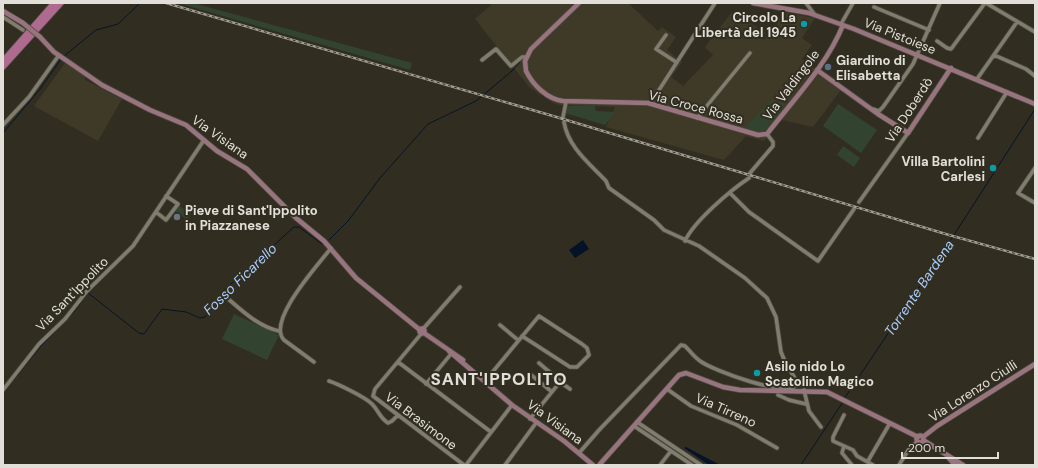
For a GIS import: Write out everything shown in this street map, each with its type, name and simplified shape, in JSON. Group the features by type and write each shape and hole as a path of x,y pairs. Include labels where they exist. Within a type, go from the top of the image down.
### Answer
{"main road":[{"path":"3,61 54,3"},
{"path":"3,67 61,3"}],"street":[{"path":"482,60 496,49 511,66 522,57 527,57 531,49 579,3"},
{"path":"650,104 715,3"},
{"name":"Via Pistoiese","path":"753,3 815,15 918,54 1035,103"},
{"path":"806,3 815,15"},
{"path":"842,25 853,3"},
{"path":"866,106 877,111 883,107 918,54 940,3"},
{"path":"937,41 951,49 986,3 1035,32"},
{"path":"874,7 929,30"},
{"name":"Via Visiana","path":"3,11 23,23 61,57 119,95 186,125 217,151 247,169 296,218 331,248 356,278 468,366 512,405 530,419 561,438 593,465"},
{"path":"3,17 23,30"},
{"path":"977,79 1017,22"},
{"name":"Via Valdingole","path":"750,173 772,146 773,142 767,134 837,40 842,25"},
{"path":"666,35 656,49 676,62"},
{"path":"697,118 750,52"},
{"path":"994,55 1026,69 1035,76"},
{"path":"3,125 29,97 61,57"},
{"name":"Via Croce Rossa","path":"527,57 526,71 533,82 549,97 566,102 650,104 758,135 767,134"},
{"name":"Via Doberdò","path":"859,202 908,133 951,68"},
{"path":"816,70 866,106 908,133"},
{"path":"978,138 1007,92"},
{"path":"563,117 566,102"},
{"path":"883,107 882,113 886,119"},
{"path":"564,122 564,129 570,141 606,181 609,188 664,230 685,241 699,246 745,278 767,298 776,316 781,352 786,364 798,381 798,385 794,387 766,386 732,376 698,361 685,346 681,345 600,429 579,453"},
{"path":"156,212 166,220 178,204 166,196 204,140"},
{"path":"1035,168 1018,193 1035,203"},
{"path":"685,241 699,222 730,193 749,178"},
{"path":"730,193 749,212 818,261 854,209"},
{"name":"Via Sant'Ippolito","path":"3,390 39,344 65,319 87,291 133,246 166,196"},
{"path":"279,331 293,295 331,248"},
{"name":"Via Brasimone","path":"460,287 422,331 375,389 373,394 375,399 465,465"},
{"path":"226,297 245,314 271,329 279,331 284,340 314,362"},
{"path":"485,381 518,340 540,316 587,348 588,355 586,359 577,367 570,367 522,336"},
{"path":"500,325 518,340"},
{"path":"426,384 450,353"},
{"path":"398,362 491,432"},
{"path":"539,363 570,389"},
{"name":"Via Lorenzo Ciulli","path":"899,464 911,447 943,422 1035,364"},
{"path":"593,465 601,465 635,424 680,374 688,372 716,384 736,389 804,390 823,391 834,394 921,439 963,465"},
{"path":"530,374 552,392"},
{"path":"329,380 370,402 378,416 388,423 392,422 398,415"},
{"path":"530,419 561,382"},
{"name":"Via Tirreno","path":"667,389 691,406 737,425 777,448"},
{"path":"804,390 806,404 816,422 822,428"},
{"path":"778,395 806,404"},
{"path":"465,465 512,405"},
{"path":"844,415 833,438 834,442 844,446 872,465"},
{"path":"505,465 536,423"},
{"path":"868,461 890,423"},
{"path":"635,424 692,465"},
{"path":"635,424 701,465"},
{"path":"844,446 842,452 852,465"},
{"path":"660,465 671,451"},
{"path":"944,453 955,465"},
{"path":"899,464 904,465"}],"shaded area":[{"path":"493,3 628,3 658,31 662,27 676,37 667,50 682,62 671,77 683,86 713,55 705,47 732,12 760,29 754,33 764,40 777,26 781,12 815,18 802,38 812,45 802,59 841,90 813,127 782,120 764,141 746,136 724,160 606,127 615,107 560,105 553,103 529,87 475,19"},
{"path":"65,63 84,74 85,80 122,99 98,141 34,106"}],"green space":[{"path":"178,3 193,3 412,63 410,70"},
{"path":"771,100 786,104 766,129 761,133 745,128"},
{"path":"838,104 877,130 861,153 823,126"},
{"path":"566,106 595,106 596,111 615,112 605,125 565,113"},
{"path":"843,146 860,158 854,167 837,155"},
{"path":"178,205 191,214 187,220 174,210"},
{"path":"234,314 279,335 267,360 222,339"}],"water":[{"path":"583,240 589,249 575,258 569,250"},
{"path":"686,447 720,465 709,465 684,448"}],"waterway":[{"path":"63,57 96,30 118,24 140,3"},
{"path":"3,133 40,89 61,59"},
{"name":"Fosso Ficarello","path":"329,240 348,221 380,178 428,124 476,101 512,71 520,62"},
{"name":"Torrente Bardena","path":"844,399 952,238 1035,109"},
{"name":"Fosso Ficarello","path":"3,393 41,346 74,312 88,293 139,333 144,334 162,309 186,312 200,318 205,317 223,291 294,227 299,227 322,244"},
{"name":"Torrente Bardena","path":"801,465 843,402"}],"railway":[{"path":"166,3 553,116 949,235 1035,259"}],"place":[{"name":"Circolo La Libertà del 1945","path":"804,24"},
{"name":"Giardino di Elisabetta","path":"828,67"},
{"name":"Villa Bartolini Carlesi","path":"993,168"},
{"name":"Pieve di Sant'Ippolito in Piazzanese","path":"177,217"},
{"name":"Asilo nido Lo Scatolino Magico","path":"757,373"}],"district":[{"name":"SANT'IPPOLITO","path":"499,379"}]}
